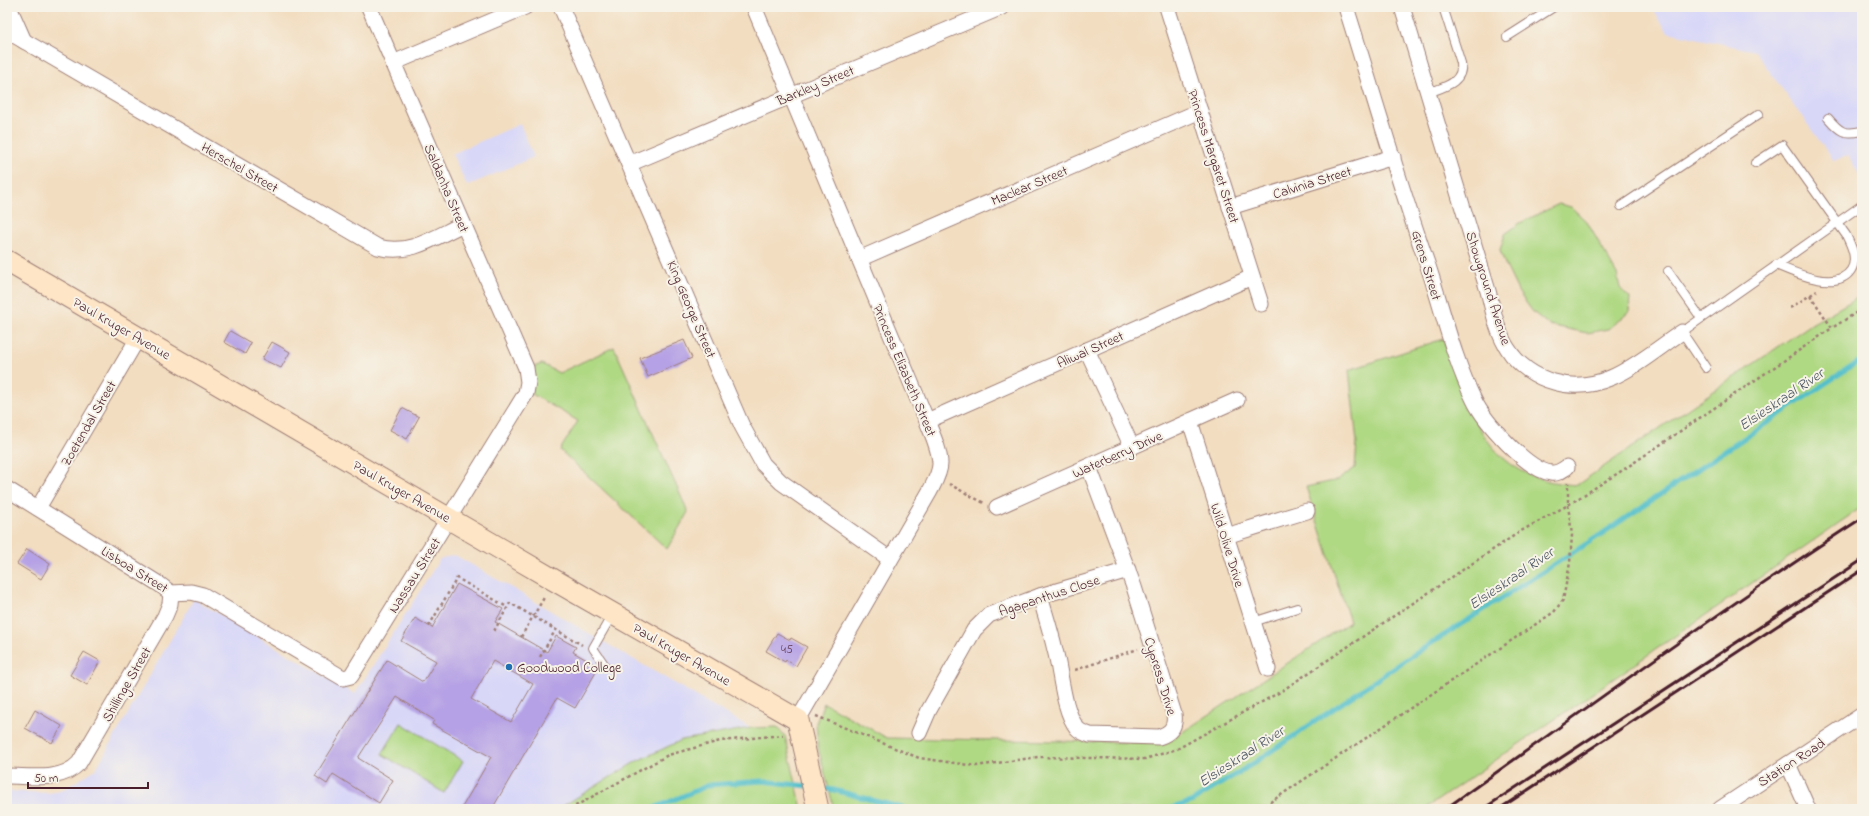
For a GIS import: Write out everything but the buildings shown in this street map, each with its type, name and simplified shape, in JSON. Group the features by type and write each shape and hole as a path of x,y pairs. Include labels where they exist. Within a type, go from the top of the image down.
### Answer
{"street":[{"path":"9,7 24,41"},
{"name":"Saldanha Street","path":"369,7 526,368"},
{"path":"393,63 525,7"},
{"name":"King George Street","path":"561,7 742,426 756,455 781,482 890,559"},
{"name":"Princess Elizabeth Street","path":"754,7 927,421 937,446 940,464 937,477 800,723"},
{"name":"Barkley Street","path":"629,164 1002,7"},
{"name":"Princess Margaret Street","path":"1167,7 1261,304"},
{"name":"Grens Street","path":"1346,7 1450,343 1474,401 1487,422 1526,460 1538,468 1550,473 1559,472 1567,467"},
{"name":"Showground Avenue","path":"1402,7 1500,331 1508,348 1520,362 1532,373 1546,380 1574,386 1595,384 1615,376 1682,332"},
{"name":"Herschel Street","path":"7,31 378,247 390,250 412,248 463,224"},
{"name":"Maclear Street","path":"859,259 1200,111"},
{"name":"Calvinia Street","path":"1230,207 1393,157"},
{"name":"Paul Kruger Avenue","path":"7,261 800,723"},
{"name":"Aliwal Street","path":"927,421 1252,277"},
{"name":"Zoetendal Street","path":"38,508 138,338"},
{"path":"1087,350 1132,448"},
{"name":"Nassau Street","path":"352,676 526,393 528,382 526,368"},
{"name":"Waterberry Drive","path":"997,507 1237,400"},
{"name":"Wild Olive Drive","path":"1190,422 1268,669"},
{"name":"Cypress Drive","path":"1040,596 1056,652 1060,675 1071,717 1076,727 1080,731 1090,735 1159,737 1165,735 1173,728 1175,720 1152,644 1128,570 1089,467"},
{"name":"Lisboa Street","path":"7,489 159,584 171,594 191,592 203,595 343,678 352,676"},
{"path":"1226,536 1306,511"},
{"name":"Agapanthus Close","path":"919,733 929,710 974,630 989,615 1040,596 1128,570"},
{"name":"Shillinge Street","path":"7,776 51,777 71,770 85,755 165,616 170,604 171,594"},
{"name":"Station Road","path":"1720,809 1862,715"},
{"path":"800,723 818,809"},
{"path":"1788,764 1808,809"}],"lane":[{"path":"1428,93 1457,80 1462,68 1443,7"},
{"path":"1507,37 1554,7"},
{"path":"1621,206 1759,114"},
{"path":"1828,118 1837,129 1848,134 1862,131"},
{"path":"1755,163 1782,145 1849,241 1854,259 1853,267 1848,274 1832,281 1809,277 1776,265"},
{"name":"Showground Avenue","path":"1682,332 1862,205"},
{"path":"1668,272 1701,318"},
{"path":"1682,332 1706,368"},
{"path":"1253,622 1297,608"},
{"path":"604,664 593,648 613,614"}],"path":[{"path":"1790,308 1832,281"},
{"path":"1810,295 1832,328"},
{"path":"570,809 668,755 720,741 800,723 919,758 976,766 1038,757 1145,760 1177,749 1280,692 1521,531 1568,505 1633,463 1862,309"},
{"path":"1260,809 1554,612 1565,596 1572,548 1568,505 1569,476 1567,467"},
{"path":"937,477 983,502 997,507"},
{"path":"429,626 457,578 507,607"},
{"path":"521,637 546,594"},
{"path":"494,631 510,603 590,650 593,648"},
{"path":"540,657 556,629"},
{"path":"1060,675 1152,644"}],"shaded area":[{"path":"1651,7 1862,7 1862,180 1848,155 1834,161 1755,51 1668,32"},
{"path":"520,124 534,157 467,186 452,154"},
{"name":"Goodwood College","path":"455,555 751,728 682,740 637,761 558,809 7,809 7,791 49,793 61,791 96,769 194,599 355,694 440,559"}],"green space":[{"path":"1559,204 1571,207 1587,222 1617,274 1620,288 1630,298 1629,312 1609,329 1587,333 1549,325 1533,312 1519,293 1505,264 1500,250 1505,234 1520,223"},
{"path":"1862,295 1862,507 1425,809 834,809 818,747 816,723 824,703 887,738 1166,743 1350,622 1306,487 1338,480 1355,468 1357,442 1349,370 1443,339 1473,416 1486,438 1501,456 1521,470 1546,480 1577,485 1813,323"},
{"path":"614,347 688,512 667,549 560,450 578,421 532,394 533,367 542,364 559,373"},
{"path":"401,723 463,761 444,793 382,754"},
{"path":"777,727 785,736 802,809 558,809 637,761 682,740 751,728"}],"waterway":[{"name":"Elsieskraal River","path":"1169,809 1191,802 1254,763 1407,659 1597,537 1862,359"},
{"name":"Elsieskraal River","path":"652,809 709,785 762,781 808,786"},
{"name":"Elsieskraal River","path":"818,788 834,790 906,809"}],"railway":[{"path":"1445,809 1756,588 1862,518"},
{"path":"1483,809 1862,560"},
{"path":"1499,809 1862,570"}],"place":[{"name":"Goodwood College","path":"509,667"}]}
